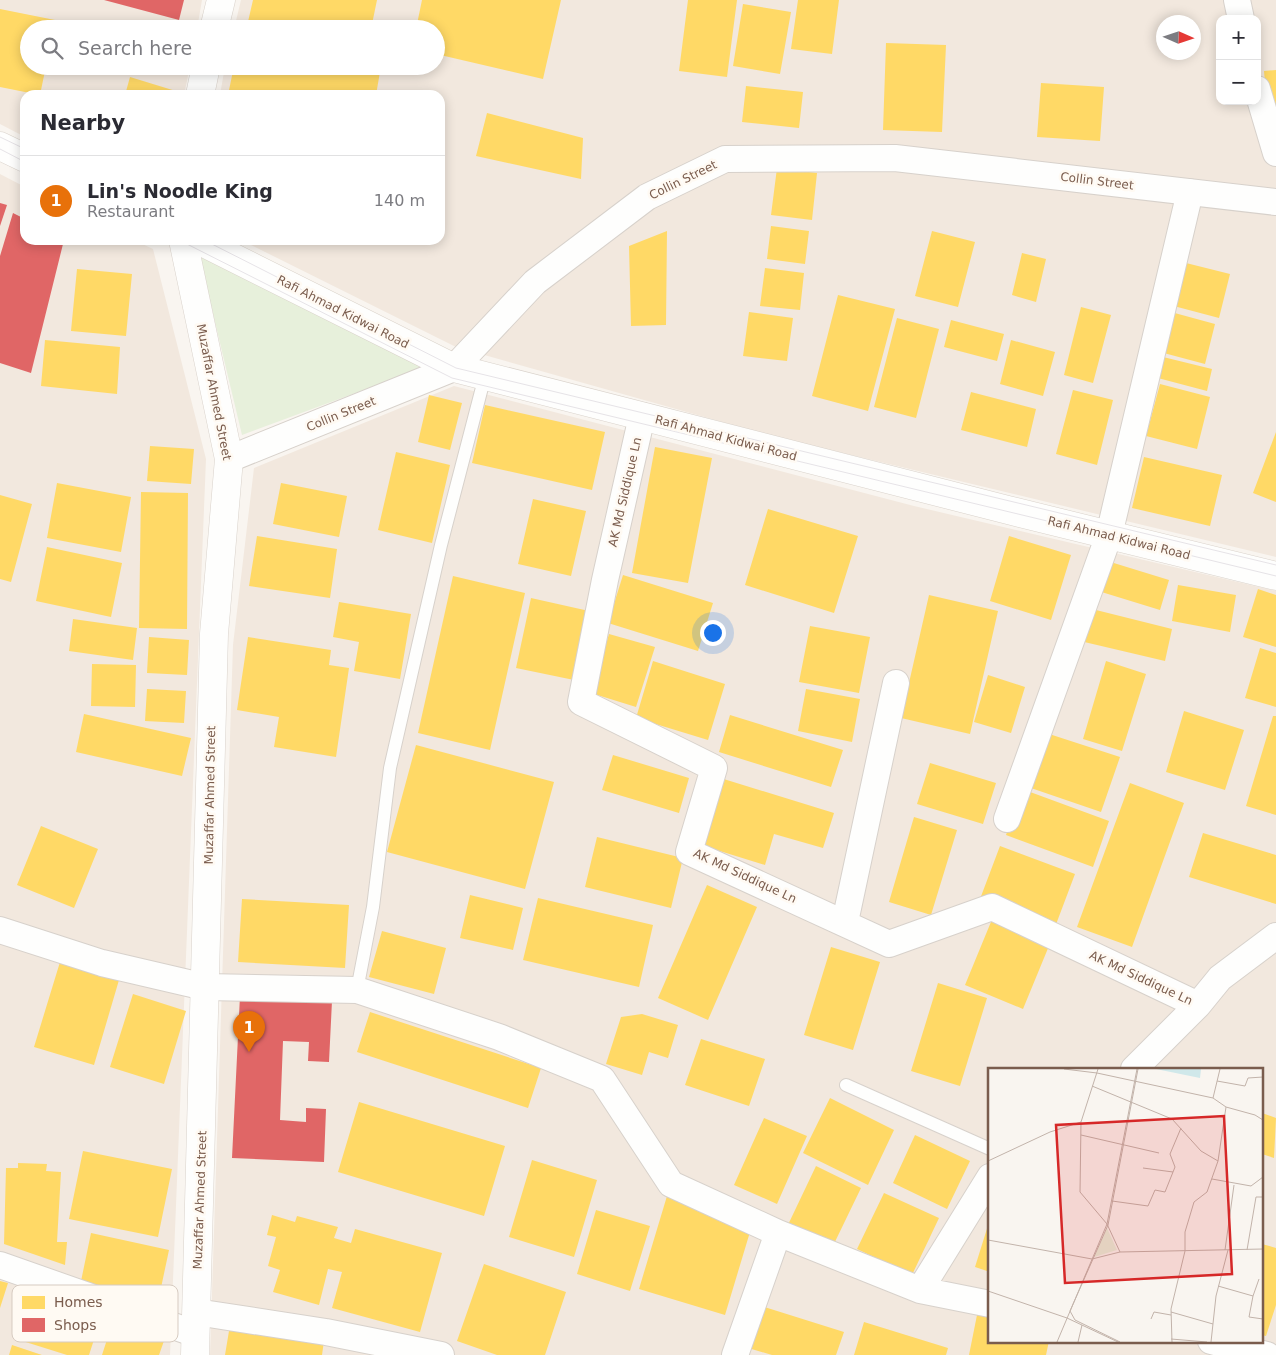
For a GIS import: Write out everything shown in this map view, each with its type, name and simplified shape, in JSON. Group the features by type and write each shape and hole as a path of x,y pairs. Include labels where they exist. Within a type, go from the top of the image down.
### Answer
{"main road":[{"path":"216,20 221,0"},
{"path":"201,90 204,75"},
{"path":"0,146 20,156"},
{"name":"Muzaffar Ahmed Street","path":"184,245 229,459 214,634 196,1334"},
{"name":"Rafi Ahmad Kidwai Road","path":"208,245 454,368 1276,576"}],"street":[{"path":"1237,0 1240,15"},
{"path":"1261,102 1276,153"},
{"name":"Collin Street","path":"229,459 454,368 535,282 647,197 725,160 895,158 1276,202"},
{"path":"1007,819 1109,535 1190,192"},
{"name":"AK Md Siddique Ln","path":"642,416 604,580 581,702 714,768 689,852 845,922 888,944 992,907 1198,1005"},
{"path":"845,922 896,683"},
{"path":"0,930 102,963 205,987 357,990 499,1038 602,1079 671,1184 778,1233 920,1290 988,1304"},
{"path":"1135,1068 1198,1005 1220,978 1276,936"},
{"path":"920,1290 988,1180"},
{"path":"736,1355 778,1233"},
{"path":"0,1265 57,1285"},
{"path":"178,1328 196,1334 326,1332 441,1355"},
{"path":"1215,1342 1267,1355"}],"lane":[{"path":"357,990 372,907 390,768 441,545 485,376"},
{"path":"846,1085 988,1147"}],"shaded area":[{"path":"0,0 202,0 199,20 20,20 20,75 188,75 185,90 20,90 20,134 0,124"},
{"path":"241,0 1276,0 1276,557 776,437 456,347 251,245 445,245 445,90 221,90 223,75 445,75 445,20 236,20"},
{"path":"0,174 20,184 20,245 145,245 153,249 206,459 173,1285 12,1285 12,1342 171,1342 170,1355 0,1355"},
{"path":"454,386 914,506 1276,591 1276,1355 210,1355 233,645 254,468"}],"green space":[{"path":"198,251 423,368 242,435"}],"building: Homes":[{"path":"253,0 377,0 373,20 248,20"},
{"path":"422,0 561,0 543,79 445,56 445,20 418,20"},
{"path":"688,0 737,0 727,77 679,71"},
{"path":"798,0 839,0 832,54 791,49"},
{"path":"743,4 791,12 780,74 733,66"},
{"path":"0,9 55,20 20,20 20,75 44,75 41,90 20,91 0,87"},
{"path":"886,43 946,45 942,132 883,130"},
{"path":"1276,70 1276,105 1267,106 1264,71"},
{"path":"232,75 379,75 377,90 229,90"},
{"path":"130,77 172,90 126,90"},
{"path":"1041,83 1104,87 1100,141 1037,137"},
{"path":"746,86 803,92 799,128 742,122"},
{"path":"487,113 583,138 581,179 476,156"},
{"path":"777,168 817,173 812,220 771,215"},
{"path":"771,226 809,231 805,264 767,259"},
{"path":"667,231 666,325 631,326 629,246"},
{"path":"932,231 975,242 958,307 915,296"},
{"path":"1022,253 1046,259 1036,302 1012,295"},
{"path":"1182,262 1230,274 1219,318 1170,305"},
{"path":"765,268 804,273 800,310 760,306"},
{"path":"77,269 132,274 126,336 71,331"},
{"path":"838,295 895,309 868,411 812,396"},
{"path":"1081,307 1111,315 1093,383 1064,375"},
{"path":"749,312 793,318 787,361 743,356"},
{"path":"1171,312 1215,324 1205,364 1160,352"},
{"path":"897,318 939,329 916,418 874,407"},
{"path":"951,320 1004,334 997,361 944,347"},
{"path":"45,340 120,347 117,394 41,386"},
{"path":"1011,340 1055,352 1043,396 1000,384"},
{"path":"1159,356 1212,369 1207,391 1154,377"},
{"path":"1160,384 1210,397 1197,449 1146,436"},
{"path":"1073,390 1113,400 1097,465 1056,454"},
{"path":"971,392 1036,409 1027,447 961,430"},
{"path":"429,395 462,403 450,450 418,442"},
{"path":"485,405 605,432 592,490 472,463"},
{"path":"1276,432 1276,502 1253,493"},
{"path":"150,446 194,449 191,484 147,481"},
{"path":"655,447 712,458 688,583 632,573"},
{"path":"396,452 450,465 432,543 378,530"},
{"path":"1144,457 1222,475 1210,526 1132,508"},
{"path":"57,483 131,497 121,552 47,538"},
{"path":"281,483 347,496 339,537 273,524"},
{"path":"141,492 188,493 187,629 139,628"},
{"path":"0,495 32,504 11,582 0,579"},
{"path":"533,499 586,511 571,576 518,564"},
{"path":"768,509 858,536 834,613 745,585"},
{"path":"257,536 337,549 330,598 249,586"},
{"path":"1009,536 1071,555 1051,620 990,601"},
{"path":"47,547 122,563 111,617 36,601"},
{"path":"1104,560 1169,580 1160,610 1095,590"},
{"path":"623,575 713,603 698,651 608,623"},
{"path":"453,576 525,593 490,750 418,733"},
{"path":"1178,585 1236,595 1230,632 1172,621"},
{"path":"1258,589 1276,595 1276,647 1243,637"},
{"path":"929,595 998,611 970,734 901,718"},
{"path":"531,598 589,611 574,680 516,668"},
{"path":"339,602 411,614 400,679 354,671 359,642 333,637"},
{"path":"1088,608 1172,629 1165,661 1080,641"},
{"path":"73,619 137,628 133,660 69,651"},
{"path":"810,626 870,637 859,693 799,682"},
{"path":"609,634 655,647 636,707 591,693"},
{"path":"149,637 189,640 187,675 147,673"},
{"path":"248,637 331,650 329,665 349,668 336,757 274,747 279,717 237,710"},
{"path":"1260,648 1276,653 1276,707 1245,698"},
{"path":"653,661 725,684 708,740 636,718"},
{"path":"1106,661 1146,674 1122,751 1083,739"},
{"path":"92,664 136,665 135,707 91,706"},
{"path":"988,675 1025,687 1011,733 974,722"},
{"path":"147,689 186,691 184,723 145,721"},
{"path":"806,689 860,699 852,742 798,731"},
{"path":"1184,711 1244,730 1225,790 1166,772"},
{"path":"84,714 191,738 182,776 76,752"},
{"path":"730,715 843,750 831,787 719,752"},
{"path":"1273,716 1276,716 1276,815 1246,806"},
{"path":"1043,732 1120,757 1101,812 1025,786"},
{"path":"416,745 554,782 525,889 387,852"},
{"path":"613,755 689,778 679,813 602,790"},
{"path":"930,763 996,783 983,824 917,804"},
{"path":"714,776 834,813 823,848 774,834 765,865 694,843"},
{"path":"1130,783 1184,803 1132,947 1077,927"},
{"path":"1022,789 1109,821 1093,867 1006,835"},
{"path":"914,817 957,830 931,915 889,902"},
{"path":"41,826 98,849 74,908 17,885"},
{"path":"1203,833 1276,855 1276,904 1189,877"},
{"path":"597,837 683,858 671,908 585,887"},
{"path":"1000,846 1075,874 1055,927 980,899"},
{"path":"707,885 757,907 708,1020 658,998"},
{"path":"470,895 523,908 513,950 460,938"},
{"path":"538,898 653,925 639,987 523,960"},
{"path":"242,899 349,905 345,968 238,962"},
{"path":"993,917 1051,941 1023,1009 965,985"},
{"path":"382,931 446,948 434,994 369,977"},
{"path":"831,947 880,962 853,1050 804,1035"},
{"path":"60,962 119,980 94,1065 34,1047"},
{"path":"938,983 987,998 960,1086 911,1071"},
{"path":"133,994 186,1011 164,1084 110,1067"},
{"path":"370,1012 541,1068 528,1108 357,1052"},
{"path":"642,1014 678,1025 668,1058 649,1052 642,1075 606,1064 621,1017"},
{"path":"701,1039 765,1059 749,1106 685,1085"},
{"path":"830,1098 894,1130 868,1185 803,1153"},
{"path":"359,1102 505,1146 484,1216 338,1172"},
{"path":"1264,1114 1276,1118 1274,1158 1264,1155"},
{"path":"764,1118 807,1136 777,1204 734,1185"},
{"path":"915,1135 970,1161 947,1209 893,1183"},
{"path":"83,1151 172,1169 158,1237 69,1219"},
{"path":"532,1160 597,1180 574,1257 509,1237"},
{"path":"18,1163 47,1164 46,1171 61,1172 57,1242 67,1242 65,1265 4,1244 6,1168 18,1168"},
{"path":"816,1166 861,1188 831,1250 786,1229"},
{"path":"884,1193 939,1218 912,1275 857,1249"},
{"path":"667,1196 753,1222 725,1315 639,1289"},
{"path":"596,1210 650,1226 630,1291 577,1274"},
{"path":"272,1215 295,1222 297,1216 338,1227 334,1238 351,1243 355,1229 442,1253 420,1332 332,1308 342,1272 328,1269 319,1305 273,1292 280,1270 268,1266 276,1237 267,1235"},
{"path":"988,1225 988,1271 975,1267"},
{"path":"91,1233 169,1250 162,1285 80,1285"},
{"path":"1264,1245 1276,1248 1276,1305 1266,1336 1264,1336"},
{"path":"484,1264 566,1292 545,1355 497,1355 457,1341"},
{"path":"0,1281 8,1283 0,1308"},
{"path":"758,1305 844,1332 836,1355 772,1355 745,1347"},
{"path":"977,1315 988,1317 988,1342 1049,1342 1046,1355 969,1355"},
{"path":"864,1322 948,1348 946,1355 854,1355"},
{"path":"230,1325 324,1341 322,1355 225,1355"},
{"path":"26,1342 93,1342 89,1355 67,1355"},
{"path":"106,1342 164,1342 159,1355 102,1355"},
{"path":"12,1345 42,1355 9,1355"}],"building: Shops":[{"path":"104,0 184,0 179,20"},
{"path":"0,203 7,205 0,226"},
{"path":"13,213 20,216 20,245 63,245 31,373 0,363 0,256"},
{"path":"240,996 332,1001 329,1062 308,1061 309,1042 283,1041 280,1120 306,1122 306,1108 326,1109 324,1162 232,1158"}],"tram line":[{"path":"0,137 20,147"},
{"path":"0,149 20,159"},
{"path":"189,245 452,378 1276,576"},
{"path":"214,245 456,368 1276,565"}],"place":[{"name":"Lin's Noodle King","path":"249,1052"}]}
